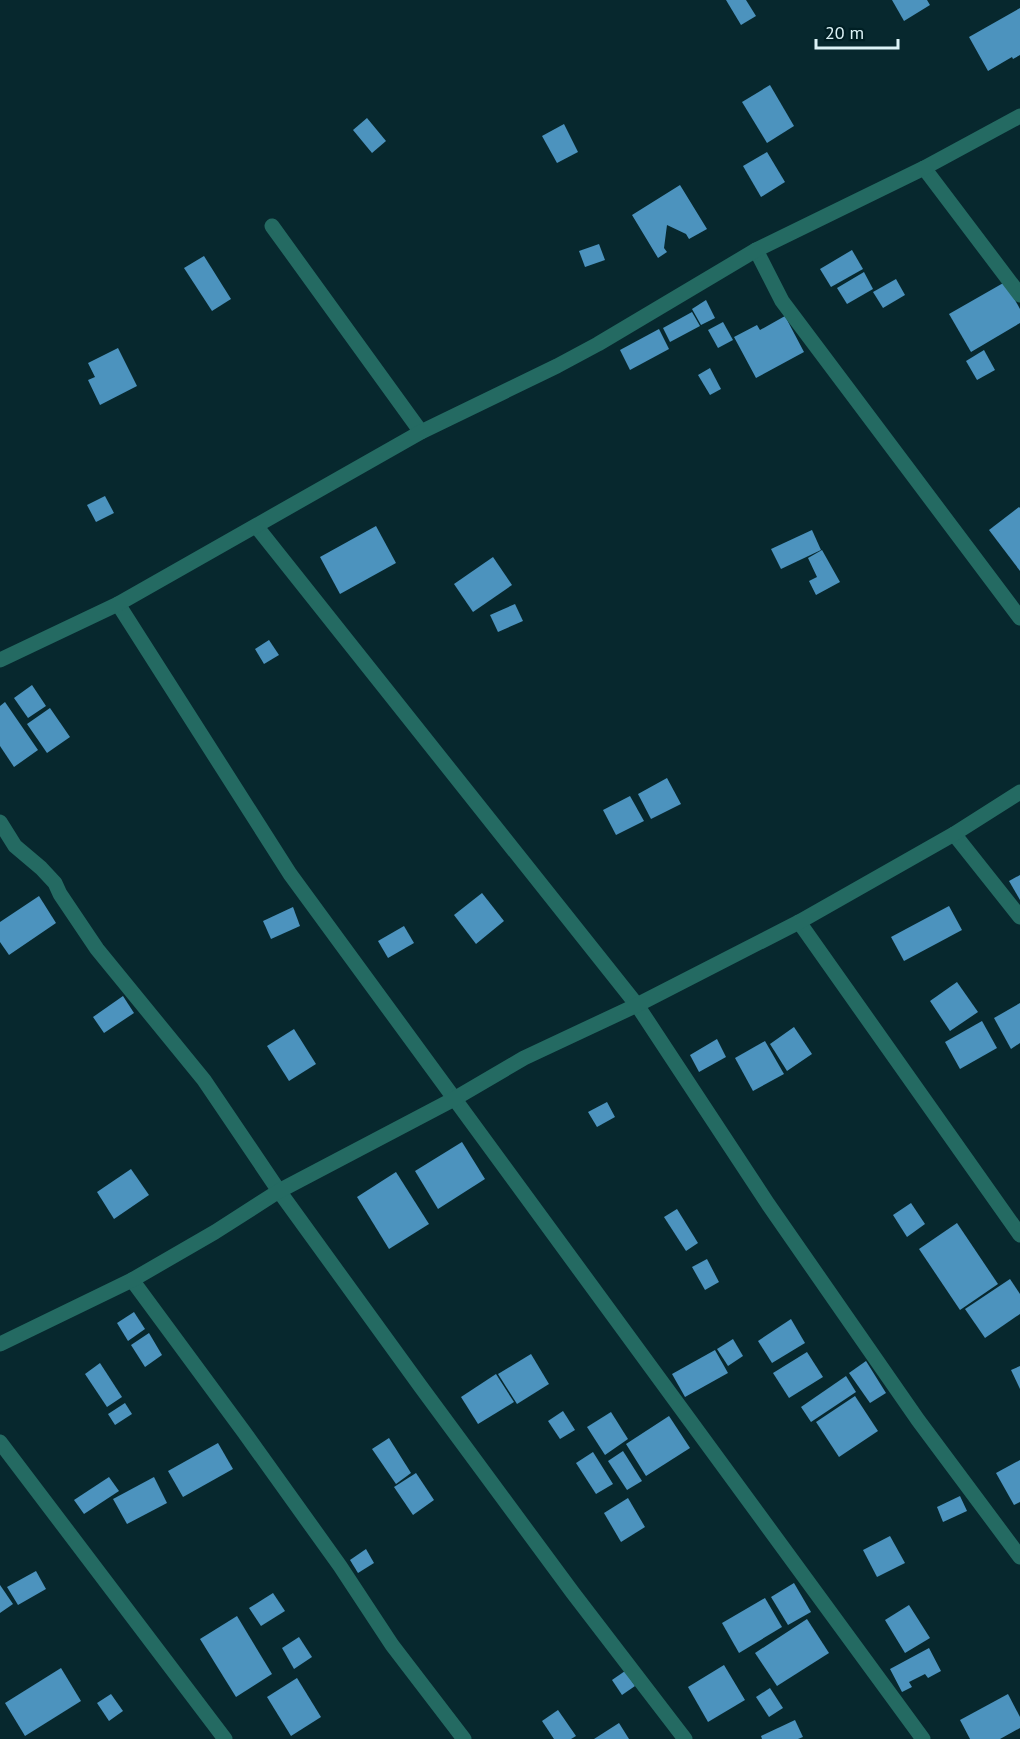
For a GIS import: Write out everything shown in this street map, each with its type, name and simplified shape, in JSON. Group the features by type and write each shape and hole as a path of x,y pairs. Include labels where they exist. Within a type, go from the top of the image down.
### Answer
{"street":[{"path":"0,660 118,604 422,432 567,361 756,249 924,168 1020,116"},
{"path":"924,168 1020,295"},
{"path":"272,226 422,432"},
{"path":"756,249 782,301 1020,618"},
{"path":"256,526 637,1005 768,1204 918,1420 1020,1557"},
{"path":"118,604 290,874 923,1739"},
{"path":"0,1344 132,1280 215,1232 279,1191 454,1099 524,1058 637,1005 799,921 954,834 1020,792"},
{"path":"0,822 15,846 55,883 97,949 204,1080 279,1191 469,1453 685,1739"},
{"path":"954,834 1020,917"},
{"path":"799,921 1020,1235"},
{"path":"132,1280 272,1470 340,1566 392,1646 464,1739"},
{"path":"0,1442 225,1739"}],"building":[{"path":"726,0 746,0 756,16 741,25"},
{"path":"892,0 927,0 930,5 904,21"},
{"path":"1020,8 1020,55 988,71 969,37"},
{"path":"770,85 794,126 767,143 742,102"},
{"path":"367,118 386,141 372,153 353,130"},
{"path":"564,124 578,152 557,163 542,136"},
{"path":"767,152 785,182 761,197 743,166"},
{"path":"680,185 707,229 689,239 686,234 667,225 664,248 667,252 658,258 632,215"},
{"path":"599,244 605,260 585,267 579,251"},
{"path":"852,250 863,269 831,287 820,269"},
{"path":"204,256 231,299 212,311 184,268"},
{"path":"864,272 873,289 847,304 837,288"},
{"path":"896,279 905,295 883,308 873,292"},
{"path":"1005,282 1020,309 1020,323 971,352 949,314"},
{"path":"706,300 715,318 701,325 692,309"},
{"path":"692,312 700,326 670,342 663,328"},
{"path":"785,316 804,352 756,378 734,337 757,325 760,330"},
{"path":"723,322 733,340 718,348 708,330"},
{"path":"659,329 669,349 630,370 620,350"},
{"path":"118,348 137,386 100,405 88,380 95,377 88,363"},
{"path":"984,350 995,370 977,380 966,361"},
{"path":"710,368 721,389 710,395 698,375"},
{"path":"105,496 114,513 96,522 87,505"},
{"path":"1020,508 1020,571 989,530"},
{"path":"376,526 396,563 340,594 320,557"},
{"path":"812,530 821,550 781,569 771,549"},
{"path":"822,550 840,582 816,595 809,581 817,577 808,558"},
{"path":"493,557 512,585 473,612 454,584"},
{"path":"515,604 523,621 498,632 490,615"},
{"path":"269,640 279,655 264,664 255,649"},
{"path":"32,685 46,706 28,718 14,698"},
{"path":"5,702 38,750 14,767 0,746 0,706"},
{"path":"50,708 70,737 47,753 27,724"},
{"path":"667,778 681,804 651,819 638,794"},
{"path":"630,796 644,821 616,835 603,810"},
{"path":"1020,875 1020,900 1009,881"},
{"path":"482,893 504,921 476,944 454,915"},
{"path":"39,896 56,923 9,955 0,942 0,922"},
{"path":"949,906 962,930 904,961 891,937"},
{"path":"293,907 300,926 271,939 263,921"},
{"path":"404,926 414,943 388,958 378,941"},
{"path":"957,982 978,1012 950,1031 930,1001"},
{"path":"123,996 134,1013 104,1033 93,1017"},
{"path":"1020,1003 1020,1043 1011,1049 994,1018"},
{"path":"982,1021 997,1048 960,1069 945,1042"},
{"path":"794,1027 812,1054 787,1071 770,1044"},
{"path":"294,1029 316,1064 289,1081 267,1046"},
{"path":"717,1039 726,1057 699,1072 690,1055"},
{"path":"765,1041 784,1074 753,1091 735,1058"},
{"path":"607,1102 615,1117 597,1127 588,1112"},
{"path":"462,1142 485,1179 438,1209 415,1171"},
{"path":"131,1169 149,1195 114,1219 97,1192"},
{"path":"396,1172 429,1224 389,1249 357,1197"},
{"path":"911,1203 925,1224 907,1237 893,1215"},
{"path":"677,1209 698,1243 686,1251 664,1217"},
{"path":"957,1223 998,1284 960,1310 919,1249"},
{"path":"707,1259 719,1282 705,1290 692,1267"},
{"path":"1010,1279 1020,1294 1020,1314 985,1338 965,1309"},
{"path":"134,1312 145,1329 128,1341 117,1323"},
{"path":"791,1319 805,1343 772,1363 758,1341"},
{"path":"149,1333 162,1355 145,1367 131,1345"},
{"path":"733,1339 743,1356 728,1366 717,1349"},
{"path":"715,1350 728,1373 685,1397 672,1374"},
{"path":"807,1352 823,1377 789,1398 773,1373"},
{"path":"531,1354 549,1384 517,1404 498,1374"},
{"path":"866,1361 886,1393 870,1403 849,1373"},
{"path":"100,1363 122,1397 107,1407 85,1374"},
{"path":"1020,1366 1020,1389 1011,1370"},
{"path":"496,1374 514,1402 478,1424 461,1397"},
{"path":"846,1376 856,1392 811,1422 801,1407"},
{"path":"855,1396 878,1431 839,1457 816,1422"},
{"path":"125,1403 132,1414 115,1425 108,1414"},
{"path":"563,1411 575,1430 560,1439 548,1421"},
{"path":"611,1412 628,1439 605,1455 587,1427"},
{"path":"669,1416 690,1448 646,1476 626,1444"},
{"path":"389,1438 411,1473 396,1484 372,1449"},
{"path":"218,1443 233,1469 183,1497 168,1471"},
{"path":"623,1451 642,1481 627,1490 608,1461"},
{"path":"593,1452 613,1484 596,1494 576,1463"},
{"path":"1020,1460 1020,1502 1014,1505 996,1473"},
{"path":"416,1473 434,1500 413,1515 394,1487"},
{"path":"109,1477 119,1491 84,1514 74,1500"},
{"path":"154,1477 167,1503 127,1524 113,1499"},
{"path":"960,1496 967,1511 943,1522 937,1507"},
{"path":"628,1498 645,1527 621,1542 604,1513"},
{"path":"890,1536 905,1563 877,1577 863,1550"},
{"path":"366,1549 374,1563 358,1573 350,1560"},
{"path":"36,1571 46,1589 18,1605 7,1587"},
{"path":"794,1583 811,1612 788,1625 771,1597"},
{"path":"0,1585 13,1604 0,1613"},
{"path":"273,1593 285,1611 261,1626 249,1608"},
{"path":"765,1598 782,1627 739,1653 722,1623"},
{"path":"909,1605 930,1638 905,1653 885,1620"},
{"path":"237,1616 272,1674 236,1697 200,1639"},
{"path":"807,1619 829,1653 777,1686 755,1653"},
{"path":"299,1637 312,1657 294,1669 282,1648"},
{"path":"929,1648 941,1671 928,1678 925,1674 909,1682 912,1687 902,1692 890,1669"},
{"path":"724,1665 745,1700 708,1722 688,1687"},
{"path":"61,1668 81,1701 25,1736 5,1703"},
{"path":"625,1671 635,1686 622,1695 612,1680"},
{"path":"297,1678 321,1717 291,1736 267,1697"},
{"path":"770,1688 783,1708 769,1717 756,1697"},
{"path":"111,1694 123,1711 109,1721 97,1703"},
{"path":"1008,1694 1020,1717 1020,1728 1000,1739 970,1739 960,1720"},
{"path":"558,1710 576,1736 571,1739 554,1739 542,1721"},
{"path":"795,1720 803,1737 762,1739 761,1736"},
{"path":"619,1723 629,1739 594,1739"}]}
